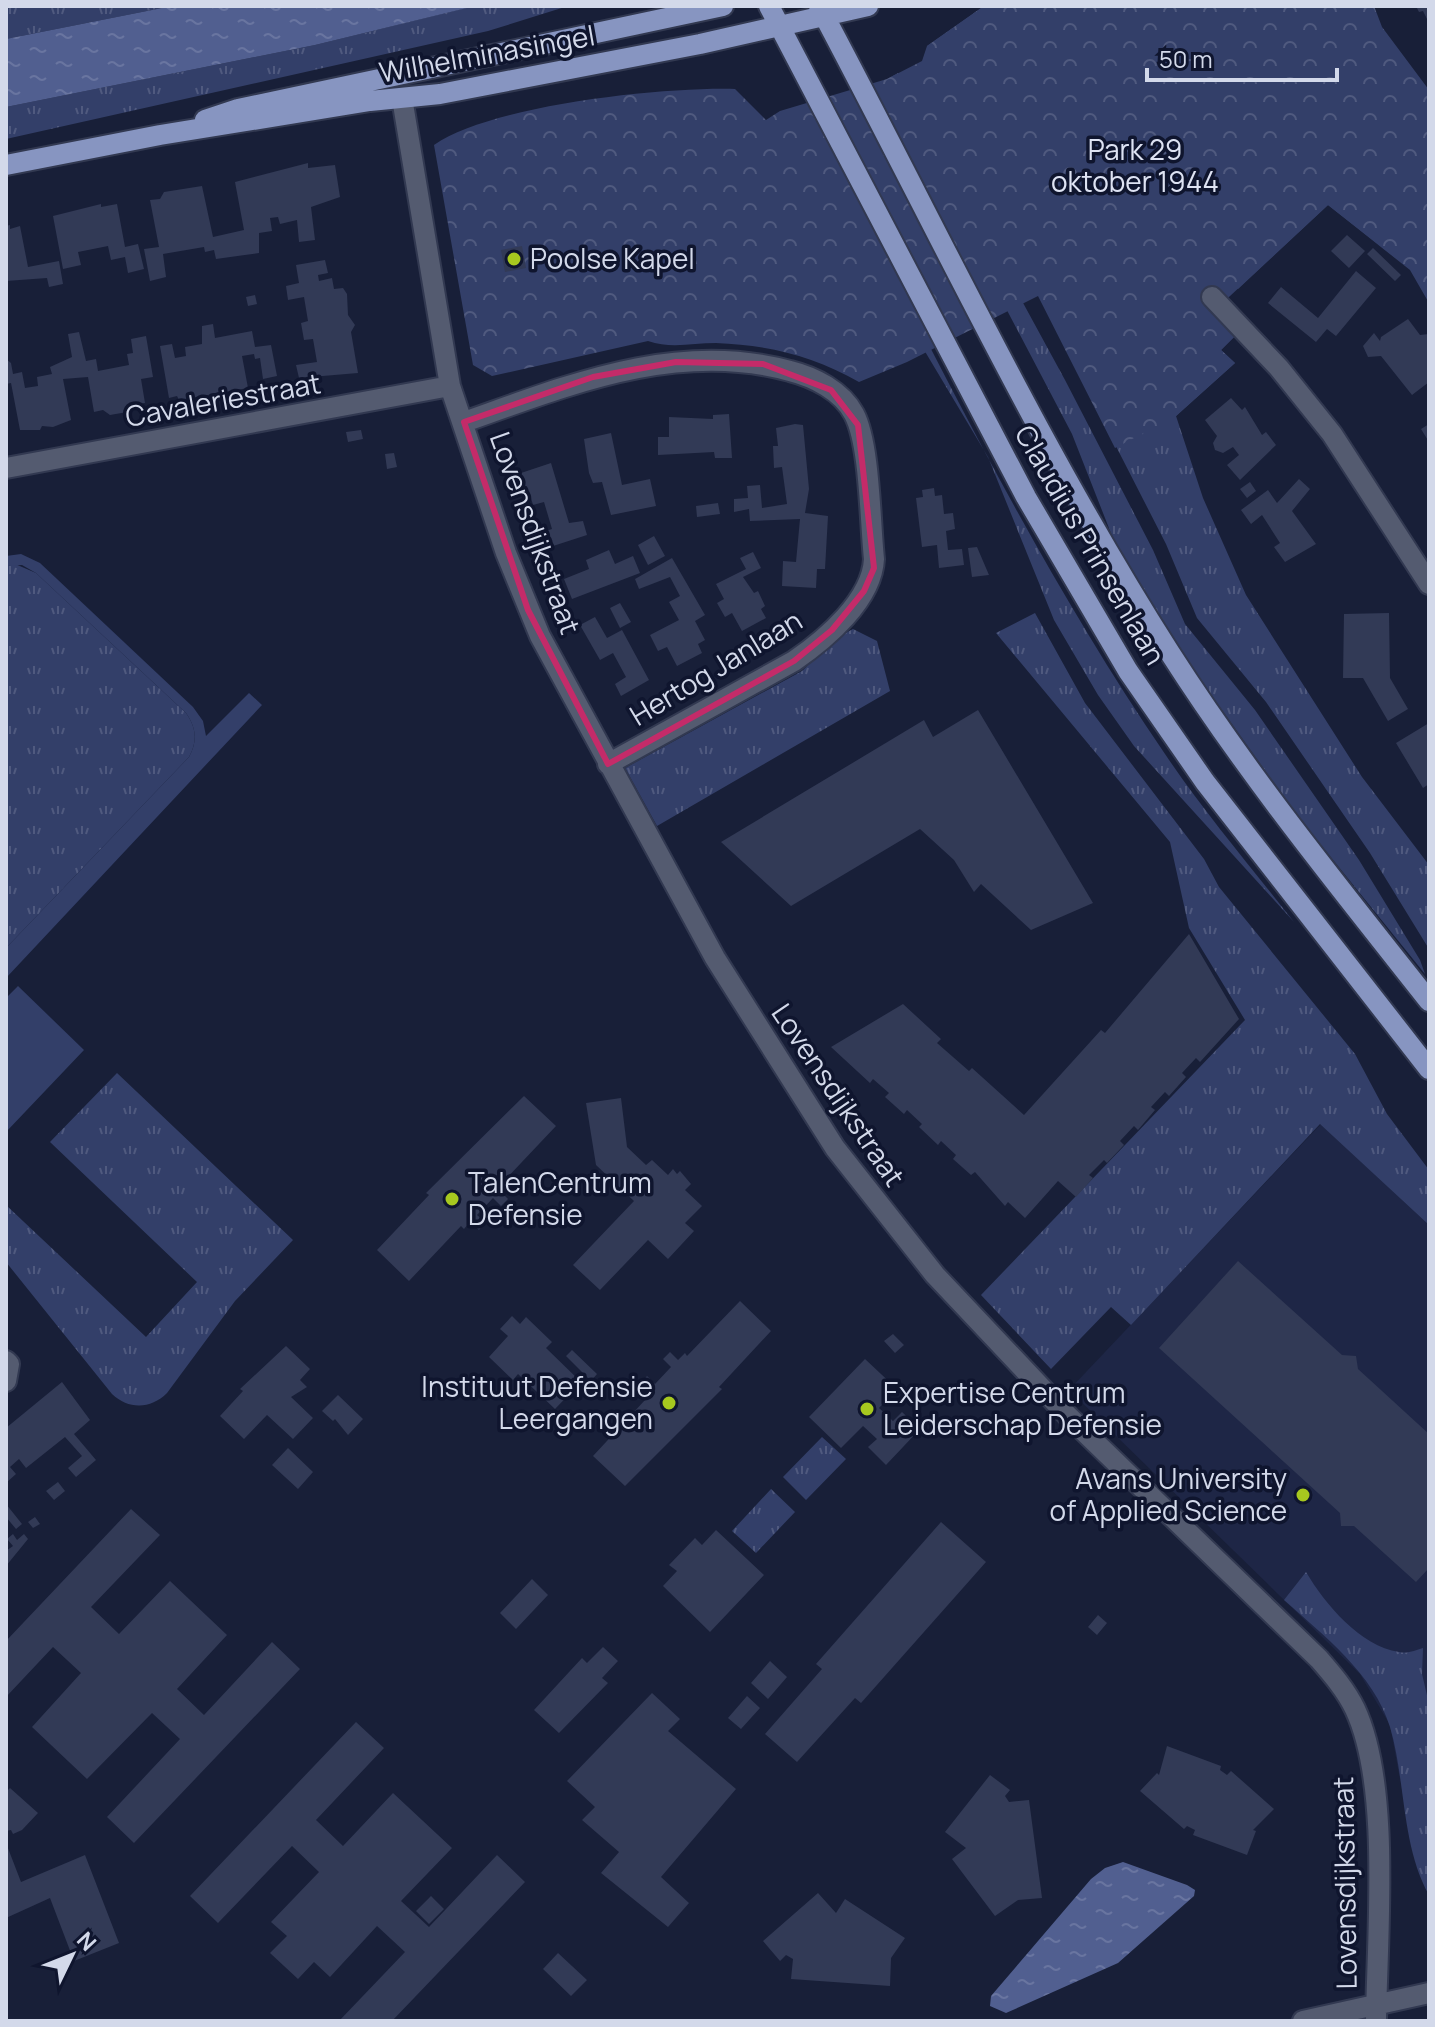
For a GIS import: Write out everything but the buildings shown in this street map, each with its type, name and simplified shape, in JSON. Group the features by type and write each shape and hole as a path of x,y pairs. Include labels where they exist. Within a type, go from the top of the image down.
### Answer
{"main road":[{"name":"Wilhelminasingel","path":"160,135 238,109 723,6"},
{"name":"Claudius Prinsenlaan","path":"769,6 1026,497 1128,671 1205,782 1429,1069"},
{"name":"Wilhelminasingel","path":"6,165 160,135 470,88 779,26 821,11 868,6"},
{"name":"Claudius Prinsenlaan","path":"821,11 1034,416 1169,652 1251,775 1429,1001"}],"street":[{"name":"Lovensdijkstraat","path":"402,98 450,386 528,610 608,764 715,958 835,1148 910,1246 1034,1382 1308,1648 1347,1696 1366,1739 1375,1803 1376,2013"},
{"path":"1212,297 1318,416 1371,490 1429,584"},
{"name":"Hertog Janlaan","path":"464,422 611,372 703,360 754,363 803,375 838,395 855,416 862,445 874,559 872,577 864,591 820,642 794,661 608,764"},
{"name":"Cavaleriestraat","path":"6,468 450,386"},
{"path":"1303,2021 1376,2013 1429,1993"}],"highlighted area":[{"path":"676,362 763,364 831,390 858,425 874,568 864,591 832,630 794,661 608,764 528,610 464,422 593,377"}],"shaded area":[{"name":"Avans University of Applied Science","path":"1321,1124 1429,1225 1429,1895 1413,1849 1390,1725 1360,1674 1069,1390"}],"green space":[{"path":"6,6 172,6 6,39"},
{"path":"474,6 568,6 488,31 6,139 6,107 315,45"},
{"path":"984,6 1348,6 1397,259 1328,205 1238,289 1204,257 1238,333 1221,350 1235,363 1176,416 1203,498 1246,595 1362,777 1429,865 1429,949 1370,853 1266,702 1197,618 1166,544 988,196 927,46"},
{"name":"Park 29 oktober 1944","path":"984,6 1374,6 1382,27 1429,90 1429,303 1410,270 1328,205 1216,309 1238,333 1221,350 1235,363 1176,416 1115,448 1038,296 907,362 859,382 825,365 790,354 754,346 716,343 673,345 648,341 492,376 473,365 434,145 461,131 535,109 665,91 735,89 766,120 780,111 887,79 922,61 927,46"},
{"path":"898,73 1065,380 1153,550 1185,624 1255,710 1359,860 1420,960 1425,974 1296,814 1172,640 1116,546 1072,434 893,93 887,79"},
{"path":"806,103 932,352 985,453 831,194"},
{"path":"989,459 1066,597 1165,754 1294,922 1134,746 1098,695 1054,620"},
{"path":"21,554 40,563 193,707 203,721 206,736 249,693 262,705 6,978 6,948 189,757 195,740 194,729 186,713 36,573 22,565 6,566 6,556"},
{"path":"15,564 36,573 186,713 194,729 195,740 189,757 6,948 6,566"},
{"path":"1035,613 1085,703 1204,859 1219,887 1355,1054 1387,1114 1429,1170 1429,1225 1320,1124 1131,1325 1111,1307 1051,1369 981,1295 1245,1020 1189,928 1170,842 996,633"},
{"path":"853,629 877,641 890,691 657,826 625,768 802,671 836,638"},
{"path":"18,986 84,1050 6,1132 6,998"},
{"path":"117,1073 293,1240 235,1301 167,1393 154,1402 140,1406 126,1403 112,1394 6,1262 6,1205 146,1337 197,1282 50,1142"},
{"path":"822,1437 846,1459 806,1500 783,1477"},
{"path":"771,1489 795,1512 756,1553 732,1531"},
{"path":"1306,1572 1333,1610 1357,1632 1385,1648 1409,1652 1423,1648 1422,1674 1429,1704 1429,1895 1413,1855 1395,1748 1382,1708 1346,1657 1284,1600"}],"water":[{"path":"172,6 475,6 315,45 6,107 6,39"},
{"path":"1123,1862 1187,1885 1195,1890 1194,1896 1118,1963 1006,2013 990,2006 991,1996 1091,1879 1105,1868"}],"place":[{"name":"Poolse Kapel","path":"514,259"},
{"name":"TalenCentrum Defensie","path":"452,1199"},
{"name":"Instituut Defensie Leergangen","path":"669,1403"},
{"name":"Expertise Centrum Leiderschap Defensie","path":"867,1409"},
{"name":"Avans University of Applied Science","path":"1303,1495"}]}
